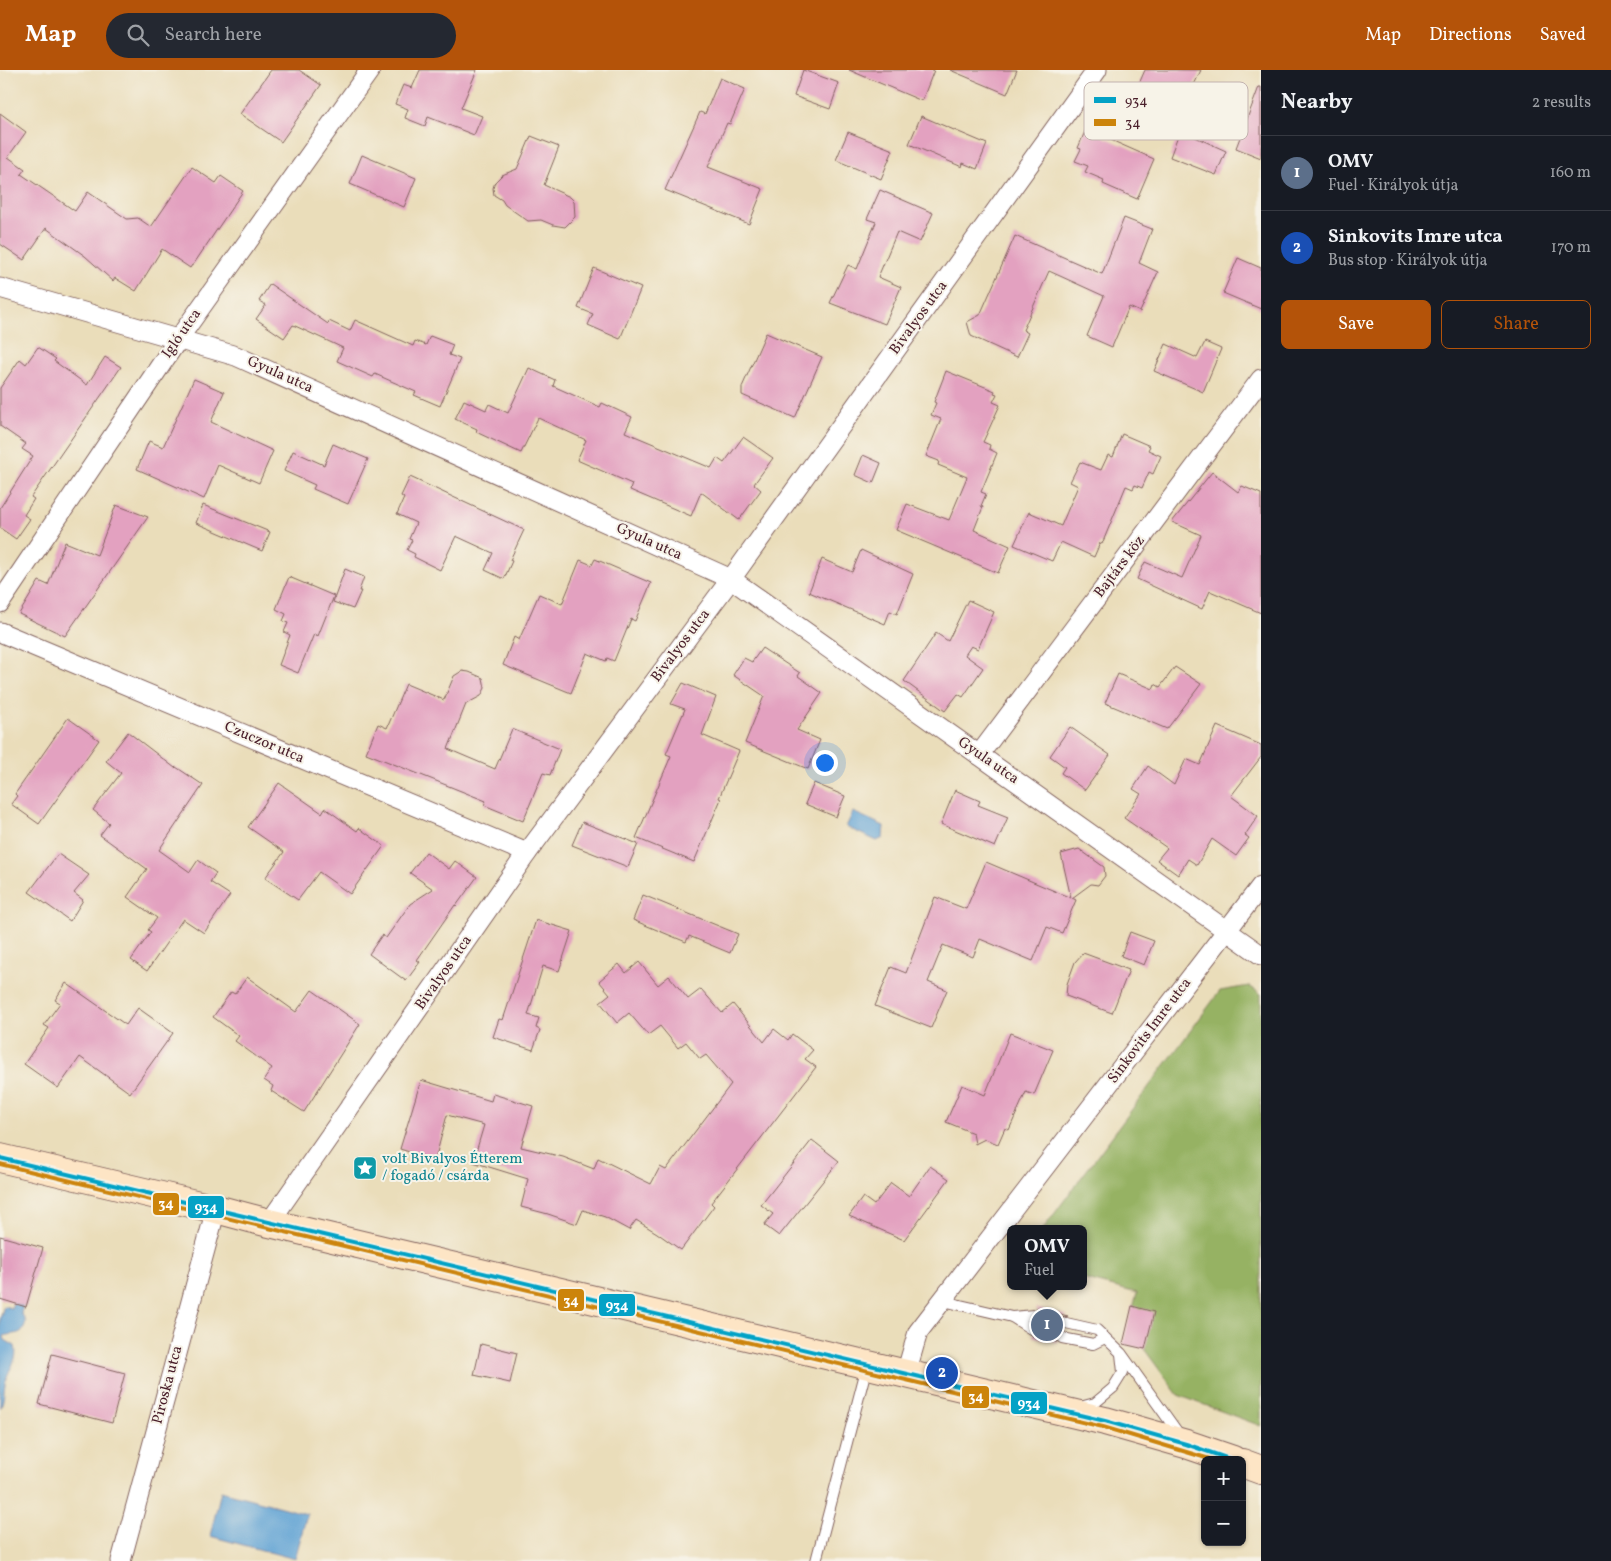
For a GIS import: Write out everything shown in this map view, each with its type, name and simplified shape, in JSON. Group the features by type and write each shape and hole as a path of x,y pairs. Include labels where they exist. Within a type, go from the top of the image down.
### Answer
{"street":[{"name":"Igló utca","path":"0,603 178,338 370,70"},
{"name":"Bivalyos utca","path":"1088,82 1097,70"},
{"name":"Bivalyos utca","path":"269,1223 527,853 731,579 1084,88"},
{"name":"Gyula utca","path":"0,288 236,356 731,579 1261,955"},
{"name":"Bajtárs köz","path":"979,755 1261,379"},
{"name":"Czuczor utca","path":"0,632 527,853"},
{"name":"Sinkovits Imre utca","path":"906,1373 918,1332 1261,886"},
{"path":"0,1158 1064,1411 1186,1444 1221,1456"},
{"name":"Piroska utca","path":"121,1561 216,1209"},
{"path":"1246,1464 1261,1470"}],"lane":[{"path":"943,1300 1012,1317 1031,1329"},
{"path":"1012,1317 1034,1315"},
{"path":"1066,1323 1097,1330 1121,1353 1186,1444"},
{"path":"1062,1338 1093,1344 1105,1338"},
{"path":"1064,1411 1095,1403 1113,1388 1123,1372 1121,1353"},
{"path":"816,1561 867,1365"}],"green space":[{"path":"1249,986 1261,994 1261,1426 1178,1395 1128,1327 1137,1293 1087,1280 1087,1225 1046,1225 1220,991"}],"water":[{"path":"853,812 884,826 883,838 877,841 846,827"},
{"path":"13,1303 23,1306 21,1313 26,1322 25,1327 20,1332 4,1336 5,1340 15,1346 16,1355 7,1376 0,1408 0,1318 4,1306 11,1308"},
{"path":"221,1491 307,1514 295,1559 210,1536"}],"building":[{"path":"271,70 299,70 321,85 281,142 240,114"},
{"path":"420,70 477,70 461,108 482,116 474,135 428,117 425,126 405,118 408,109 395,104 403,85 412,88"},
{"path":"803,70 839,83 830,109 794,96"},
{"path":"849,70 934,70 922,101"},
{"path":"950,70 1017,70 1007,94"},
{"path":"1145,70 1201,70 1195,82 1140,82"},
{"path":"720,78 745,89 730,124 727,123 708,167 763,189 749,224 665,190 700,112 705,114"},
{"path":"1259,87 1261,87 1261,158 1236,148 1239,140 1248,140 1248,116"},
{"path":"0,113 26,132 8,157 25,169 21,174 75,211 88,192 127,219 138,218 151,227 192,167 216,183 221,176 243,191 190,268 162,249 136,291 115,278 113,281 85,256 46,228 24,260 0,244"},
{"path":"921,116 987,144 977,169 963,163 962,167 909,144"},
{"path":"848,132 893,150 881,179 836,160"},
{"path":"1084,134 1084,140 1111,140 1154,159 1137,199 1103,184 1104,180 1085,172 1088,166 1075,161 1081,149 1078,148"},
{"path":"531,136 559,147 544,185 570,197 574,201 575,217 565,227 541,220 528,221 494,195 493,188 495,182 502,175 517,169"},
{"path":"1176,140 1202,140 1226,151 1216,175 1170,157"},
{"path":"362,155 416,178 404,207 350,184"},
{"path":"880,190 933,213 920,242 897,232 878,277 901,287 885,324 830,303 848,265 857,269 876,222 867,219"},
{"path":"1124,218 1152,229 1139,263 1158,272 1140,312 1129,307 1112,347 1087,336 1104,296 1049,271 1023,330 1028,333 1017,357 971,336 967,322 980,315 1015,236 1102,274"},
{"path":"1238,258 1261,268 1261,309 1223,293"},
{"path":"594,268 641,288 620,339 588,325 593,314 578,308"},
{"path":"270,284 328,324 329,321 350,331 355,320 413,346 415,341 426,345 430,336 453,345 449,355 460,359 440,406 414,395 416,392 375,374 373,377 337,361 343,348 293,325 284,338 256,319 266,305 259,301"},
{"path":"766,333 822,357 795,418 742,395 742,387"},
{"path":"1205,342 1221,349 1203,392 1154,371 1166,344 1197,358"},
{"path":"38,347 56,359 54,361 87,385 105,357 121,367 31,497 34,499 24,515 30,519 16,539 0,528 0,508 33,456 22,449 26,444 0,426 0,388 20,359 26,364"},
{"path":"529,368 555,380 553,386 600,407 602,403 632,417 625,432 711,468 717,458 724,463 743,437 773,458 754,484 761,490 739,520 701,492 691,516 630,490 632,484 577,460 586,440 538,418 521,453 476,432 477,429 455,419 464,400 486,410 489,404 508,413"},
{"path":"946,371 995,391 994,393 997,394 993,402 1000,405 983,442 990,445 989,449 997,453 981,492 986,494 974,530 1010,546 998,573 896,530 907,504 949,520 967,477 938,465 939,461 926,456 941,419 931,415"},
{"path":"194,379 224,392 211,422 273,451 259,483 218,465 204,499 137,469 149,441 163,447"},
{"path":"1122,434 1150,446 1148,450 1161,456 1153,474 1149,472 1142,488 1135,485 1133,489 1126,486 1102,544 1100,543 1094,557 1061,542 1052,561 1014,545 1029,512 1061,526 1078,486 1070,482 1080,462 1101,470 1108,455 1113,457"},
{"path":"333,444 368,459 348,504 313,489 315,485 284,471 293,451 324,465"},
{"path":"863,455 881,463 873,483 855,475"},
{"path":"1212,472 1238,492 1242,486 1261,494 1261,613 1210,591 1202,609 1137,579 1145,562 1182,578 1201,535 1172,522"},
{"path":"410,477 524,530 510,560 512,561 504,579 485,570 493,553 456,536 440,570 414,557 415,554 407,550 412,540 409,539 416,523 397,514 404,498 401,496"},
{"path":"116,505 148,517 65,636 19,614 39,581 48,585 65,542 97,555"},
{"path":"203,505 270,532 262,551 196,523"},
{"path":"861,550 913,574 897,614 890,611 885,624 809,592 822,559 852,572"},
{"path":"595,559 651,583 635,621 631,619 614,661 607,658 606,661 587,653 571,693 503,665 514,637 519,640 539,594 562,604 580,560 592,565"},
{"path":"345,569 364,577 359,591 361,591 353,609 333,602"},
{"path":"289,577 334,596 318,636 314,634 298,673 279,665 290,635 284,632 288,623 283,621 286,614 276,609"},
{"path":"968,600 994,612 978,649 971,646 965,655 983,668 963,697 958,694 945,711 904,681 936,633 948,641"},
{"path":"762,648 800,673 798,676 822,693 797,730 820,740 808,769 745,743 764,696 733,675 744,658 752,662"},
{"path":"1175,667 1201,684 1167,729 1105,703 1118,674 1153,689 1155,684 1160,687"},
{"path":"462,671 483,678 485,688 481,696 466,704 448,749 495,769 512,729 560,749 550,775 543,773 523,821 484,805 486,801 366,753 378,724 387,728 406,684 444,700 454,676"},
{"path":"683,683 716,697 702,735 739,751 694,862 636,838 671,756 666,754 685,709 671,704"},
{"path":"68,718 99,740 39,824 11,804 17,796 15,794"},
{"path":"1217,726 1261,745 1261,757 1231,796 1258,816 1245,835 1249,838 1236,856 1212,839 1197,865 1188,859 1178,875 1157,860 1167,848 1124,818 1141,794 1133,789 1148,766 1174,785 1186,759 1200,765"},
{"path":"1070,727 1110,755 1085,790 1061,773 1065,767 1050,756"},
{"path":"128,732 175,768 203,785 159,850 190,872 198,860 216,873 210,882 230,895 204,933 183,919 147,971 131,960 151,932 148,930 157,918 127,897 147,869 100,835 109,823 93,810 121,773 106,761"},
{"path":"279,783 322,813 325,808 357,831 359,828 384,846 350,894 319,872 298,900 265,878 284,852 248,827"},
{"path":"814,783 845,796 836,817 805,804"},
{"path":"955,790 980,801 978,805 1008,817 995,847 941,824"},
{"path":"582,822 638,844 628,867 572,845"},
{"path":"1079,849 1104,867 1105,876 1098,885 1091,884 1072,898 1076,900 1062,933 1047,927 1033,961 980,939 973,957 943,945 928,982 947,990 931,1028 875,1006 891,967 906,973 935,897 966,909 986,862 1071,898 1061,854"},
{"path":"426,852 449,869 455,861 477,877 417,960 420,962 406,981 369,954 382,935 386,938 410,904 433,889 410,873"},
{"path":"58,854 89,875 74,893 83,900 70,921 29,892"},
{"path":"643,895 738,934 730,953 689,936 686,942 633,920"},
{"path":"536,920 572,931 559,971 543,966 528,1015 539,1018 536,1028 540,1030 533,1050 493,1037 499,1019 503,1020"},
{"path":"1130,932 1154,941 1144,965 1121,956"},
{"path":"1083,953 1129,970 1112,1013 1066,996 1067,984 1075,962"},
{"path":"639,962 658,985 669,976 688,999 701,989 722,1013 733,1004 764,1042 774,1029 788,1040 792,1034 813,1050 805,1059 816,1067 711,1203 714,1206 681,1250 636,1220 629,1230 605,1217 583,1210 577,1224 521,1207 528,1179 473,1162 484,1125 447,1115 435,1160 400,1149 421,1080 491,1101 493,1094 533,1106 521,1147 563,1157 594,1169 598,1158 651,1184 660,1167 666,1170 731,1084 706,1055 700,1059 686,1042 678,1048 660,1026 648,1035 629,1013 617,1023 600,1002 610,994 599,981 619,964 626,973"},
{"path":"247,977 296,1012 312,990 360,1024 304,1112 271,1091 273,1086 264,1080 272,1068 235,1041 239,1036 213,1017 231,992 235,994"},
{"path":"66,983 126,1025 138,1008 173,1033 130,1093 80,1057 58,1088 24,1064 49,1028 44,1025 60,1003 55,1000"},
{"path":"1010,1033 1053,1050 1034,1095 1026,1092 1009,1130 1005,1128 998,1144 985,1139 975,1144 973,1133 946,1122 962,1085 985,1095"},
{"path":"812,1140 839,1161 779,1236 764,1225 773,1214 761,1205"},
{"path":"930,1166 949,1179 904,1240 849,1216 863,1197 874,1205 891,1183 909,1196"},
{"path":"0,1236 43,1248 26,1307 0,1299"},
{"path":"1132,1306 1154,1312 1145,1349 1123,1344"},
{"path":"1036,1308 1068,1316 1059,1321 1064,1331 1055,1337 1057,1342 1032,1336 1038,1330 1037,1325 1033,1322 1038,1320 1041,1315"},
{"path":"481,1344 517,1353 510,1383 474,1375"},
{"path":"52,1354 125,1373 112,1423 39,1404"}],"transit line":[{"name":"934","path":"0,1158 1105,1421 1220,1456"},
{"name":"34","path":"0,1164 1103,1427 1201,1456"}],"place":[{"name":"volt Bivalyos Étterem / fogadó / csárda","path":"365,1168"},
{"name":"OMV","path":"1047,1325"},
{"name":"Sinkovits Imre utca","path":"942,1373"}]}
